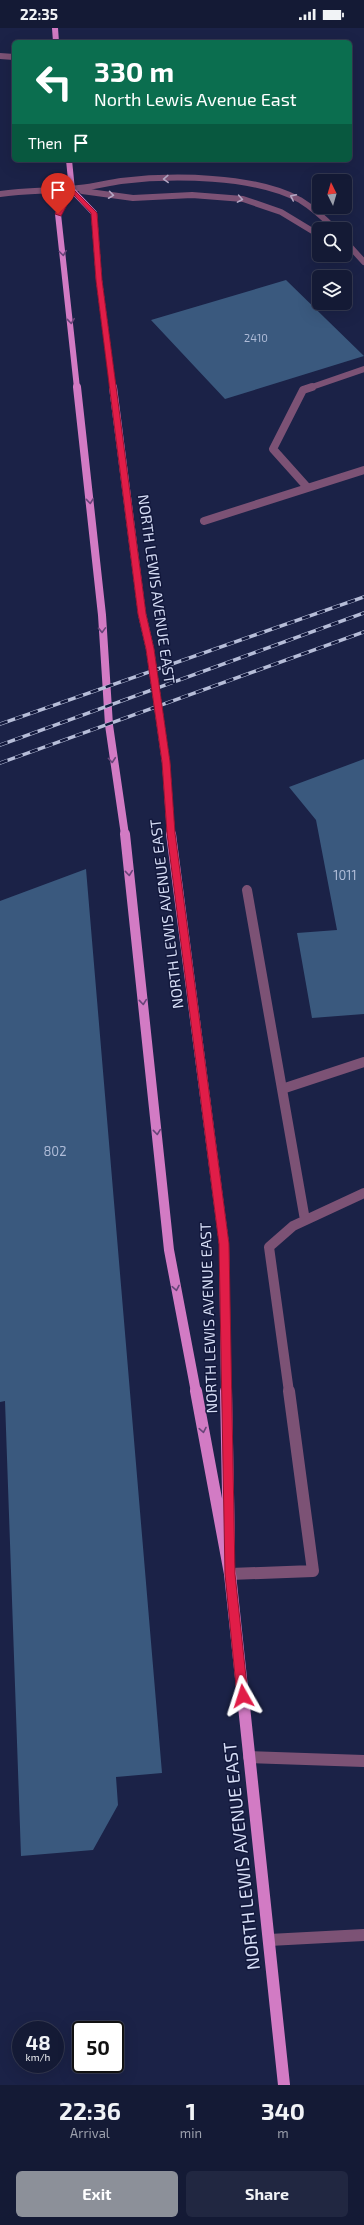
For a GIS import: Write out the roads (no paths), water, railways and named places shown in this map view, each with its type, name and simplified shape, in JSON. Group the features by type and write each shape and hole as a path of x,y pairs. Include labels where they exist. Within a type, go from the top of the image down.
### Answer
{"main road":[{"path":"55,28 56,40"},
{"path":"69,162 72,190"},
{"name":"NORTH LEWIS AVENUE EAST","path":"230,1574 224,1244 171,833 166,762 150,649 142,614 99,280 94,213 72,190 58,214 102,615 103,658 113,767 125,834 169,1250 230,1574 284,2085"}],"street":[{"path":"0,56 12,57"},
{"path":"0,194 72,190 122,181 186,179 243,182 266,187 304,203 325,217 329,222"},
{"path":"72,190 133,198 192,195 243,199 281,212 312,231"},
{"path":"352,249 364,262"},
{"path":"352,255 364,262"},
{"path":"308,488 274,449 303,390 364,369"},
{"path":"204,521 364,470"},
{"path":"247,890 305,1220"},
{"path":"282,1089 364,1062"},
{"path":"230,1574 313,1571 269,1247 293,1226 364,1193"},
{"path":"249,1757 364,1761"},
{"path":"269,1940 364,1935"}],"railway":[{"path":"0,724 364,597"},
{"path":"0,745 364,613"},
{"path":"0,763 364,632"}]}
